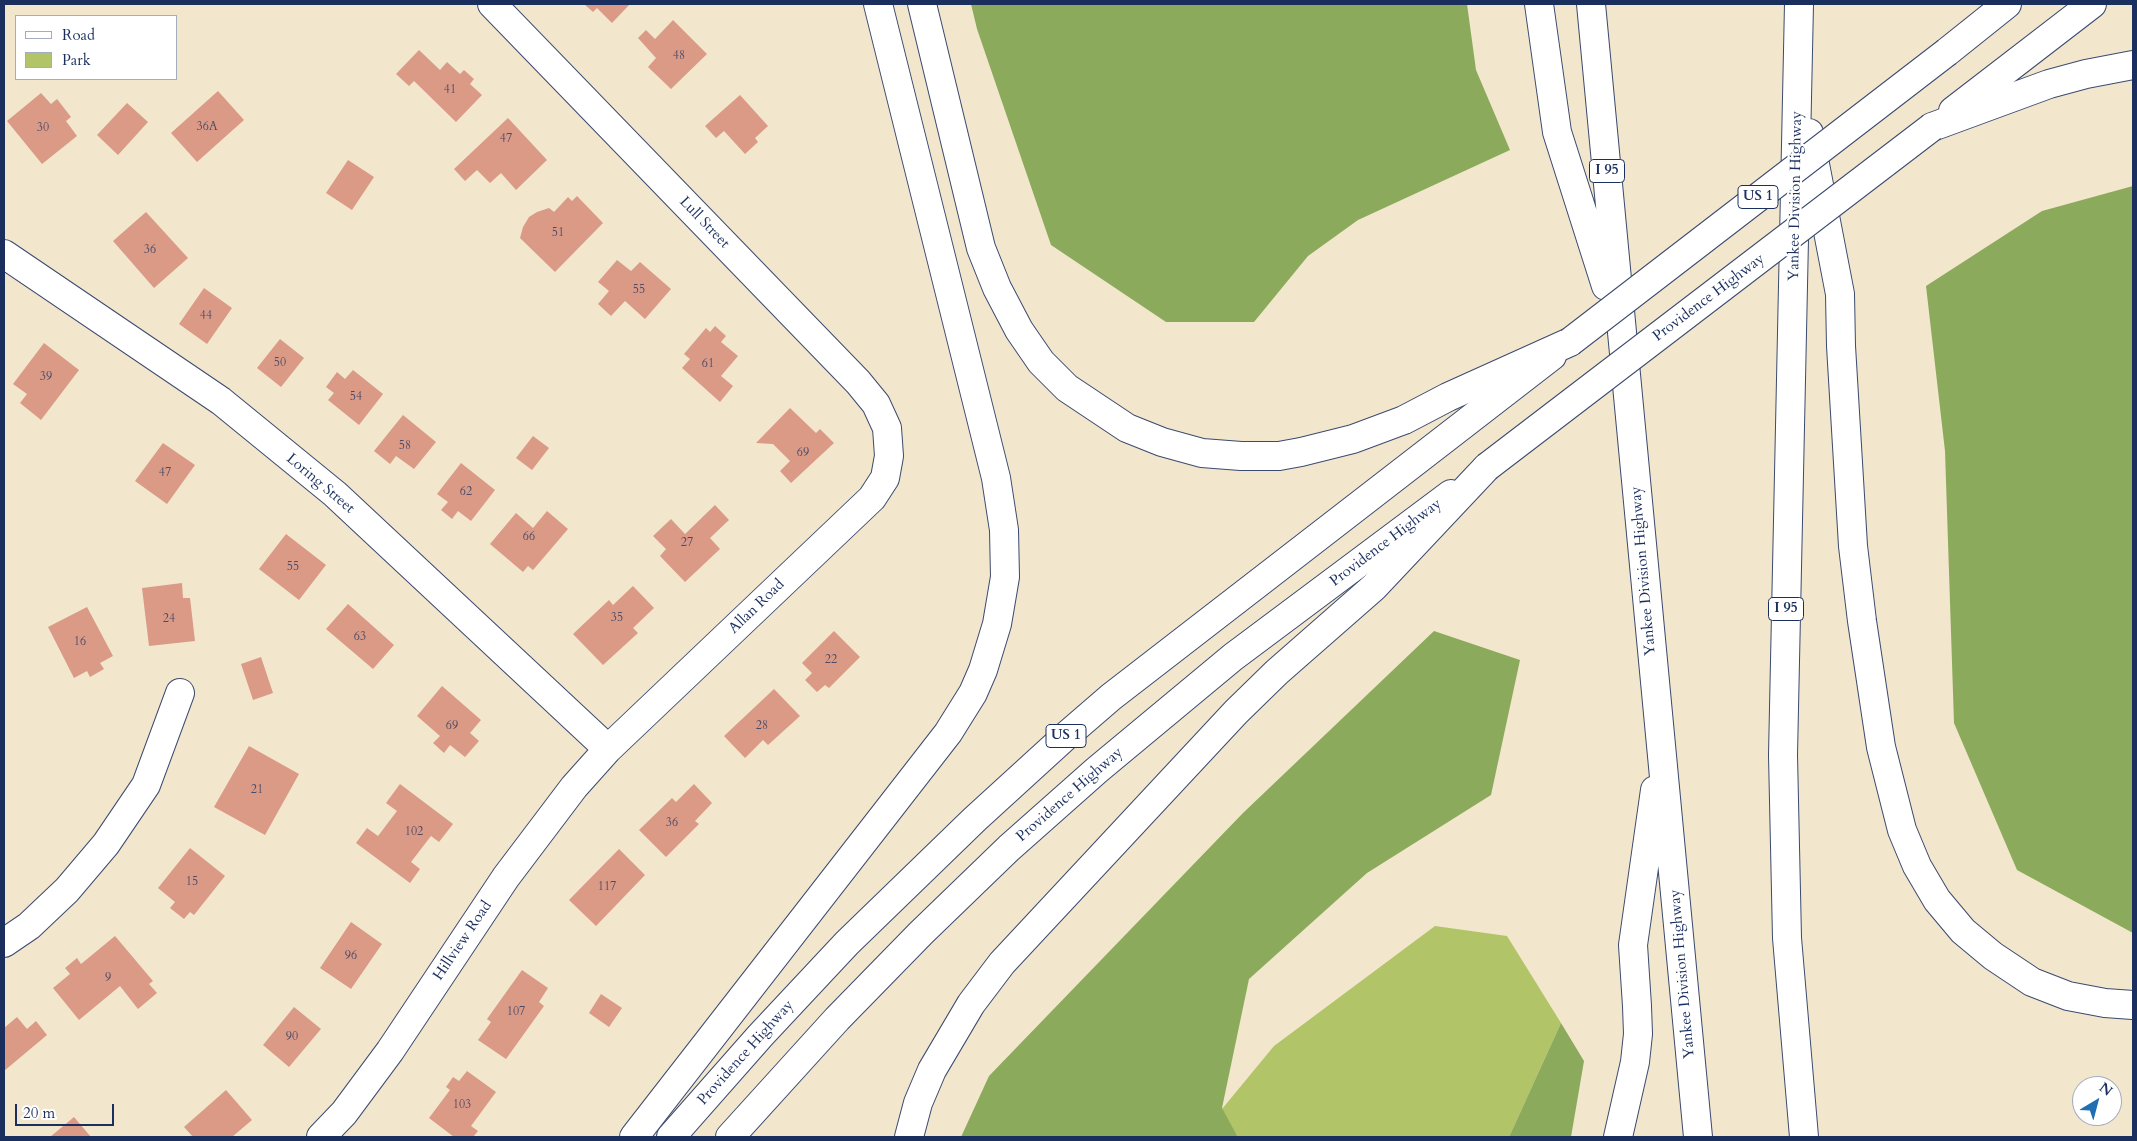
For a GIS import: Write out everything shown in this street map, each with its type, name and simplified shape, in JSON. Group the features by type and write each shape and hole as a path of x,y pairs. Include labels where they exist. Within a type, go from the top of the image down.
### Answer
{"main road":[{"name":"Lull Street","path":"492,4 858,382 876,404 887,428 889,456"},
{"path":"634,1137 948,732 973,693 983,670 997,624 1005,577 1004,530 996,478 878,4"},
{"path":"922,4 982,248 997,288 1019,330 1041,362 1067,388 1127,428 1162,442 1202,453 1279,456 1353,439 1421,413 1448,396 1509,379"},
{"path":"1539,4 1558,132 1622,339"},
{"name":"Yankee Division Highway","path":"1591,4 1698,1137"},
{"name":"Yankee Division Highway","path":"1799,4 1783,755 1787,938 1804,1137"},
{"name":"US 1","path":"1509,379 1570,342 1947,52 1992,4"},
{"path":"1947,52 2007,4"},
{"name":"Providence Highway","path":"730,1137 902,952 1009,848 1097,770 1233,657 1488,467 2092,4"},
{"path":"1932,127 2049,84 2086,74 2133,65"},
{"path":"1798,80 1840,294 1852,546 1875,712 1889,784 1902,830 1917,866 1937,900 1963,931 1993,956 2032,982 2068,996 2133,1006"},
{"name":"Loring Street","path":"4,254 221,401 327,488 608,749"},
{"name":"Providence Highway","path":"671,1137 754,1043 848,943 975,819 1067,735 1119,691 1509,379"},
{"name":"Allan Road","path":"608,749 872,498 885,478 889,456"},
{"path":"909,1137 918,1103 932,1070 970,1004 1002,963 1236,712 1277,672 1374,586 1488,467"},
{"path":"4,942 29,926 67,890 106,844 146,785 180,693"},
{"path":"1618,1137 1635,1062 1638,1034 1633,945 1661,747"},
{"name":"Hillview Road","path":"321,1137 344,1113 390,1051 467,934 541,829 574,787 608,749"}],"green space":[{"path":"971,4 1467,4 1476,70 1510,150 1358,220 1308,256 1254,322 1166,322 1051,245 977,29"},
{"path":"2133,186 2133,933 2017,870 1954,723 1945,451 1926,286 2042,211"},
{"path":"1434,631 1520,660 1491,795 1367,873 1249,979 1222,1108 1238,1137 961,1137 989,1076 1243,813"},
{"path":"1435,926 1507,936 1561,1023 1509,1137 1238,1137 1222,1109 1274,1046"},
{"path":"1561,1023 1584,1061 1571,1137 1509,1137"}],"building":[{"path":"584,4 630,4 612,23 597,8 593,12"},
{"path":"673,20 707,54 671,89 648,67 656,58 638,38 646,30 655,39"},
{"path":"419,50 440,70 447,62 460,74 464,70 474,79 470,84 482,95 456,122 414,81 409,86 396,74"},
{"path":"218,91 244,120 197,162 171,133"},
{"path":"41,93 51,104 57,99 71,117 66,121 77,136 42,164 7,121"},
{"path":"740,95 768,126 755,138 758,142 745,154 724,131 716,138 705,126"},
{"path":"127,103 148,122 118,155 97,135"},
{"path":"508,118 547,160 516,190 501,173 490,183 477,170 465,181 454,169"},
{"path":"348,160 374,177 352,210 326,193"},
{"path":"577,196 603,223 555,272 520,238 523,227 529,217 537,212 549,208 554,212 568,197 572,201"},
{"path":"146,212 188,258 154,288 113,241"},
{"path":"617,260 631,271 640,262 671,289 645,319 625,301 611,316 598,304 609,291 598,282"},
{"path":"204,288 232,308 207,344 179,324"},
{"path":"715,326 726,336 721,342 738,356 721,376 733,386 720,402 682,368 690,359 684,354 706,328 710,332"},
{"path":"280,339 304,358 281,387 257,368"},
{"path":"44,343 79,370 41,420 20,403 27,394 13,384"},
{"path":"353,370 383,394 359,425 328,400 334,393 326,387 337,372 345,379"},
{"path":"790,408 816,433 820,429 834,443 791,483 780,471 790,461 773,444 756,443"},
{"path":"403,415 436,442 414,469 396,456 390,464 374,451"},
{"path":"533,436 549,448 532,470 516,458"},
{"path":"163,443 195,465 167,504 135,481"},
{"path":"461,463 495,490 471,521 458,511 452,519 441,510 448,502 437,494"},
{"path":"715,505 729,520 710,538 720,549 685,582 660,556 666,549 653,536 671,519 685,534"},
{"path":"547,511 568,529 533,570 528,566 523,572 490,544 516,513 533,528"},
{"path":"286,534 326,565 299,600 259,569"},
{"path":"182,583 183,598 190,598 195,641 149,646 142,588"},
{"path":"633,586 654,608 633,628 638,633 603,665 573,634 609,600 613,605"},
{"path":"348,604 394,645 373,669 326,629"},
{"path":"87,607 113,656 100,663 104,669 90,677 87,671 74,678 48,627"},
{"path":"834,631 860,657 829,688 825,685 817,692 805,680 812,673 802,663"},
{"path":"261,657 273,693 253,700 241,664"},
{"path":"442,686 481,720 470,733 479,741 465,757 450,745 444,753 433,743 440,736 417,716"},
{"path":"774,689 800,716 768,745 763,740 745,758 724,736"},
{"path":"249,746 299,774 265,835 214,807"},
{"path":"400,784 453,824 439,842 431,836 411,862 420,869 410,883 356,843 367,828 378,836 397,811 386,803"},
{"path":"694,784 712,803 695,821 699,824 666,857 639,830 672,798 676,802"},
{"path":"190,848 225,876 194,915 190,912 184,919 170,908 175,902 158,888"},
{"path":"619,849 645,875 596,926 569,900"},
{"path":"351,922 382,944 351,989 320,968"},
{"path":"115,936 153,981 149,984 157,993 138,1009 120,986 79,1020 53,988 70,974 65,968 77,958 81,964"},
{"path":"522,970 548,988 539,1002 544,1006 506,1059 478,1040 491,1022 487,1019"},
{"path":"601,994 622,1008 609,1027 589,1013"},
{"path":"294,1007 321,1029 289,1067 263,1045"},
{"path":"17,1017 27,1029 36,1021 47,1035 4,1071 4,1028"},
{"path":"467,1071 496,1092 471,1126 478,1131 473,1137 454,1137 429,1118 450,1090 446,1087 453,1077 459,1081"},
{"path":"226,1090 252,1120 232,1137 193,1137 184,1127"},
{"path":"74,1117 91,1137 50,1137"}]}
